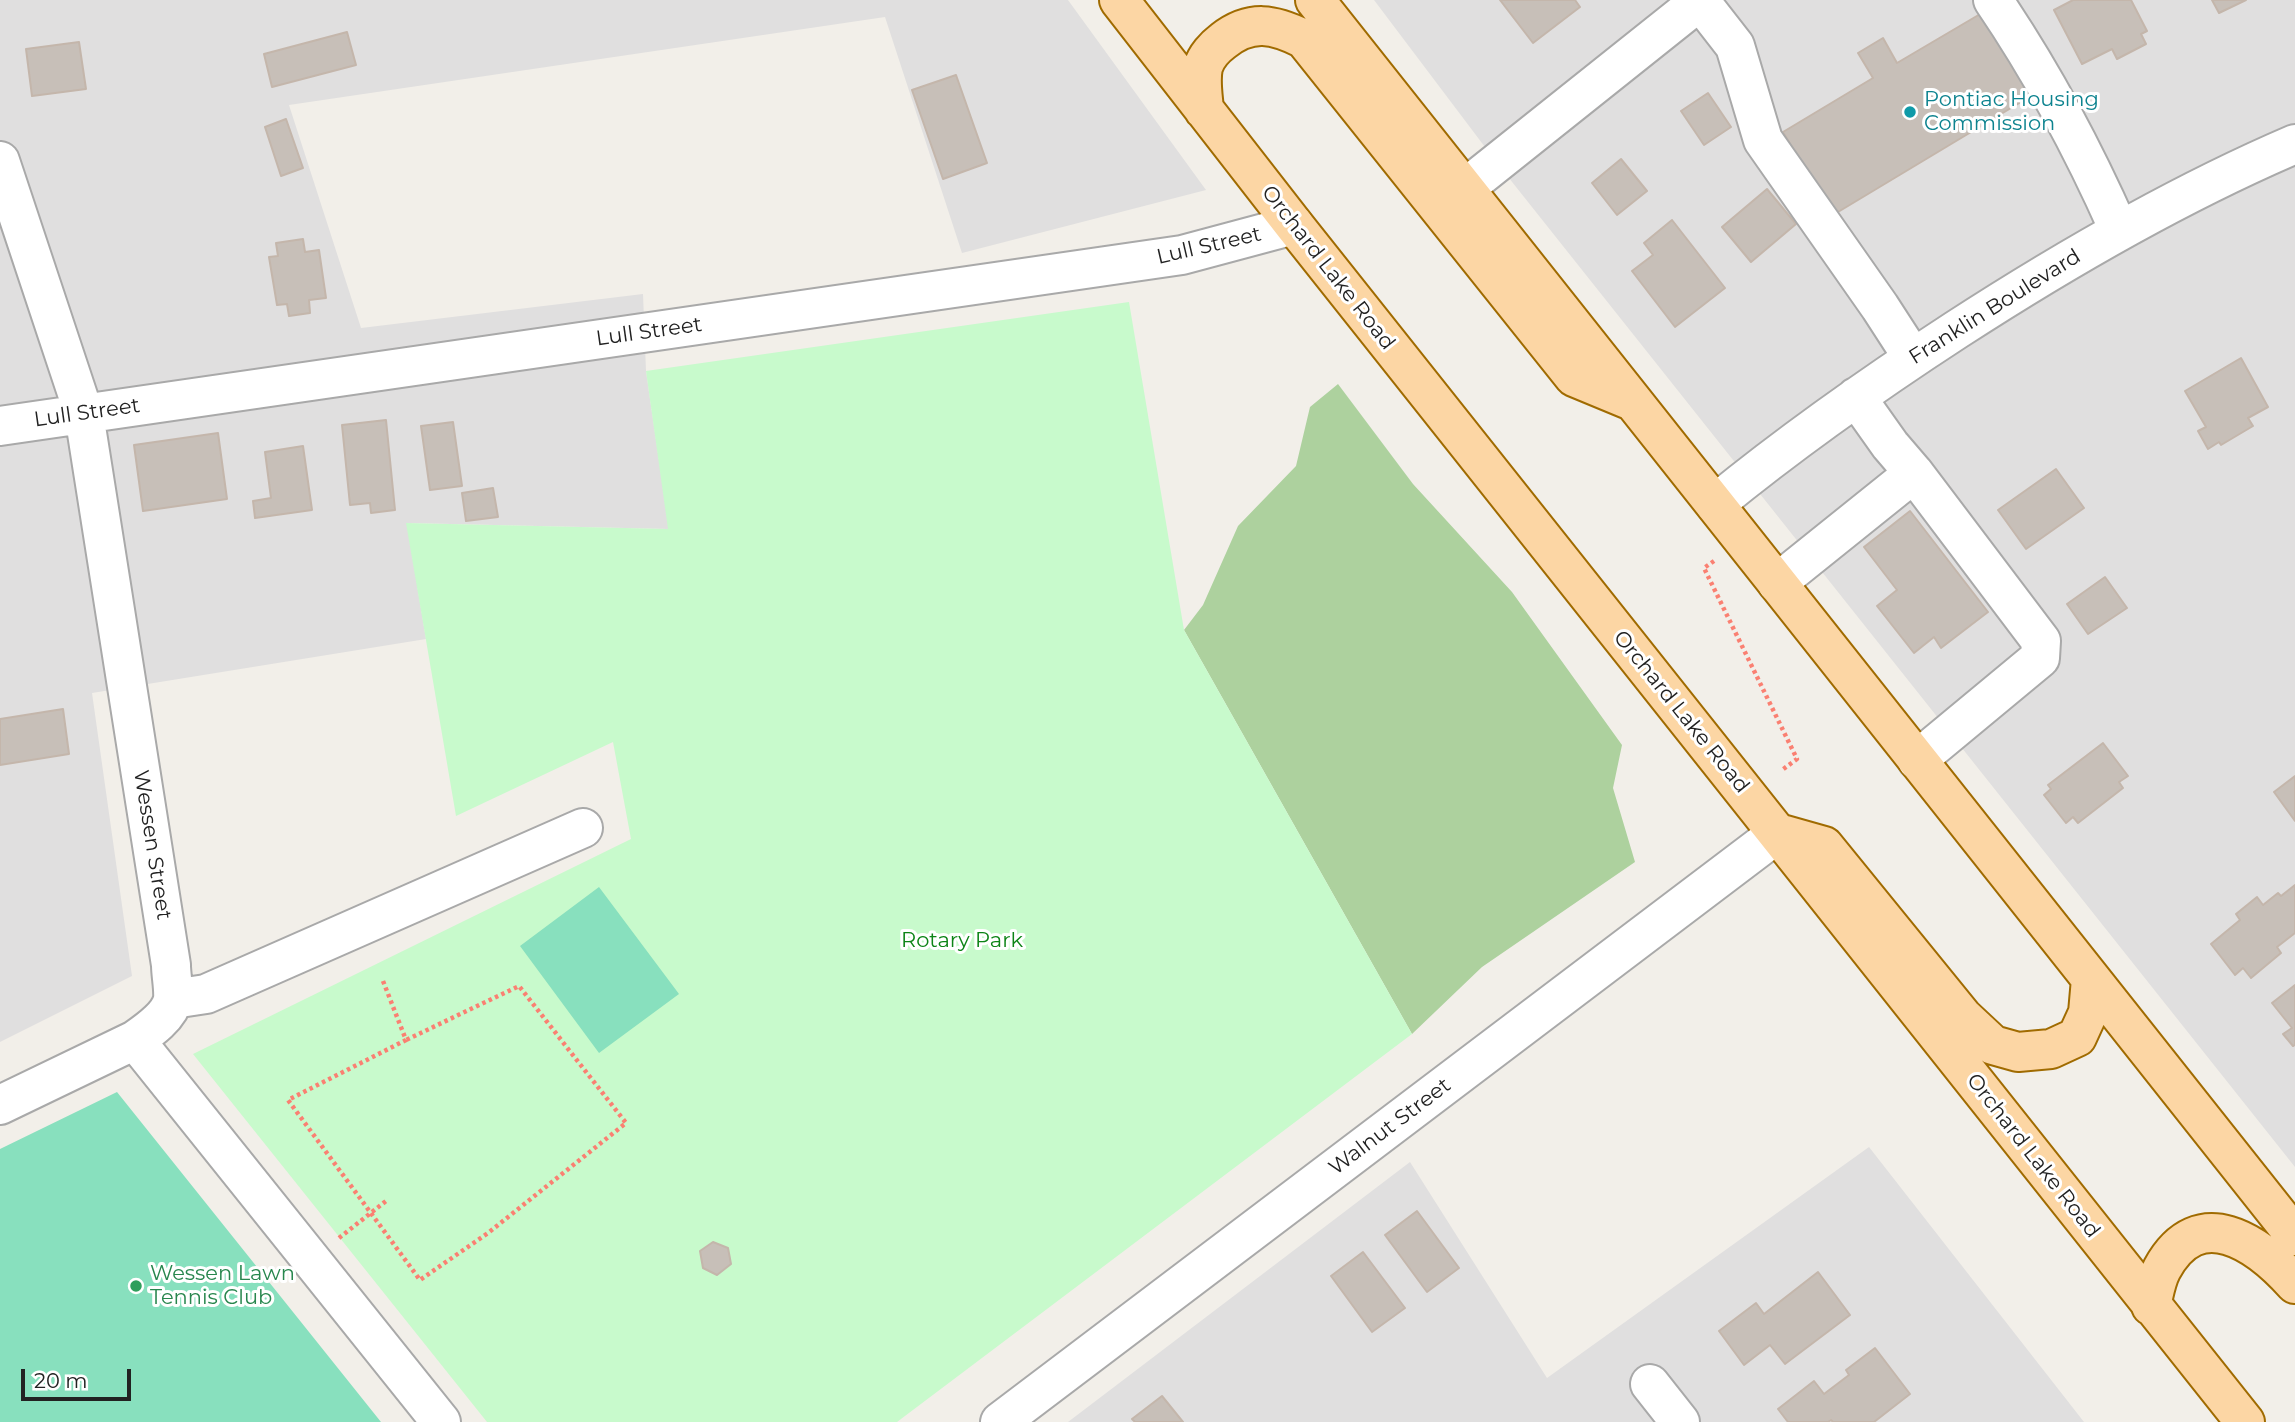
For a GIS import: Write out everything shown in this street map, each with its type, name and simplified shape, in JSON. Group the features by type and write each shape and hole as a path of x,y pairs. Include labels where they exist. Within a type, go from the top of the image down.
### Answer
{"main road":[{"name":"Orchard Lake Road","path":"1119,0 1294,225 2245,1422"},
{"path":"1315,0 2295,1236"},
{"path":"1205,110 1202,86 1204,64 1216,47 1233,33 1253,25 1283,28 1304,39 1574,377 1633,402"},
{"path":"1778,833 1824,846 1963,1017 1993,1045 2018,1052 2051,1049 2077,1037 2088,1013 2091,979"},
{"path":"2151,1306 2161,1271 2173,1253 2195,1236 2224,1233 2255,1247 2295,1284"}],"street":[{"path":"1464,189 1701,0 1735,46 1763,140 1873,295 1913,358"},
{"path":"1993,0 2020,39 2095,177 2119,230"},
{"name":"Franklin Boulevard","path":"1715,504 1772,457 1856,397 2047,272 2119,230 2295,144"},
{"name":"Wessen Street","path":"0,161 84,414 170,965 173,999"},
{"name":"Lull Street","path":"0,426 1182,255 1294,225"},
{"path":"1856,397 2040,640 2040,659 1917,760"},
{"path":"1777,583 1914,473"},
{"path":"0,1105 135,1040 149,1031 173,999 206,994 583,828"},
{"name":"Walnut Street","path":"1000,1422 1778,833"},
{"path":"135,1040 441,1422"},
{"path":"1650,1384 1680,1422"}],"path":[{"path":"1723,554 1704,568 1797,759 1782,770"},
{"path":"383,981 406,1040"},
{"path":"519,986 626,1123 488,1233 420,1280 288,1100 406,1040 519,986"},
{"path":"339,1239 386,1200"}],"shaded area":[{"path":"0,0 1068,0 1206,190 962,253 885,17 289,105 361,328 643,294 646,371 669,529 407,523 426,639 92,693 132,976 0,1042"},
{"path":"1374,0 2295,0 2295,1167 1497,163"},
{"path":"1869,1147 2084,1422 1068,1422 1410,1162 1547,1378"}],"green space":[{"name":"Rotary Park","path":"1129,302 1184,630 1412,1034 897,1422 487,1422 193,1054 631,839 613,742 456,816 406,523 668,529 646,371"},
{"path":"1338,384 1413,484 1512,592 1622,745 1613,788 1635,862 1482,967 1412,1034 1184,630 1203,605 1238,526 1296,466 1310,407"},
{"path":"599,887 679,994 599,1053 520,946"},
{"name":"Wessen Lawn Tennis Club","path":"117,1092 381,1422 0,1422 0,1149"}],"building":[{"path":"1500,0 1575,0 1580,7 1533,43"},
{"path":"2073,0 2131,0 2147,31 2141,34 2146,44 2117,59 2112,49 2082,64 2054,10"},
{"path":"2212,0 2246,0 2219,13"},
{"name":"Pontiac Housing Commission","path":"1987,10 2036,93 1833,215 1783,132 1873,78 1858,53 1883,38 1897,63"},
{"path":"347,32 356,65 272,87 264,54"},
{"path":"79,42 86,89 32,96 26,49"},
{"path":"956,75 987,163 943,179 912,90"},
{"path":"1708,93 1731,127 1704,145 1681,111"},
{"path":"286,119 303,168 281,176 265,127"},
{"path":"1621,159 1647,191 1617,215 1592,183"},
{"path":"1767,189 1796,224 1751,262 1722,227"},
{"path":"1672,220 1725,288 1675,327 1632,271 1653,255 1644,243"},
{"path":"303,239 305,252 319,250 326,298 309,300 310,313 289,316 287,304 277,305 269,257 278,256 276,243"},
{"path":"2241,358 2268,407 2248,418 2253,426 2221,445 2219,442 2208,449 2198,431 2206,427 2185,391"},
{"path":"386,420 395,510 371,513 370,503 350,505 342,425"},
{"path":"453,422 462,486 430,490 421,426"},
{"path":"218,433 227,499 143,511 134,445"},
{"path":"303,446 312,510 255,518 253,501 271,498 265,452"},
{"path":"2056,469 2084,508 2026,549 1998,510"},
{"path":"493,488 498,517 466,521 462,493"},
{"path":"1910,511 1988,612 1941,648 1934,637 1914,653 1877,606 1897,590 1864,547"},
{"path":"2105,577 2127,608 2088,634 2067,604"},
{"path":"63,709 69,754 0,765 0,719"},
{"path":"2103,743 2128,776 2119,782 2123,788 2078,823 2073,817 2066,823 2044,795 2051,789 2048,785"},
{"path":"2295,776 2295,821 2274,792"},
{"path":"2295,885 2295,933 2277,947 2281,953 2251,978 2243,968 2235,975 2211,944 2240,920 2236,914 2257,897 2263,905 2278,893 2281,896"},
{"path":"2295,985 2293,1046 2283,1034 2292,1028 2272,1003"},
{"path":"1417,1211 1459,1268 1427,1292 1385,1235"},
{"path":"713,1242 728,1248 731,1264 717,1275 703,1268 700,1251"},
{"path":"1363,1252 1405,1308 1372,1332 1331,1276"},
{"path":"1818,1272 1850,1315 1785,1364 1770,1345 1744,1365 1719,1331 1756,1303 1764,1314"},
{"path":"1875,1348 1910,1394 1874,1422 1788,1422 1778,1409 1814,1381 1824,1394 1849,1375 1846,1370"},
{"path":"1162,1396 1183,1422 1135,1422 1132,1419"}],"place":[{"name":"Pontiac Housing Commission","path":"1910,112"},
{"name":"Wessen Lawn Tennis Club","path":"136,1286"}]}
